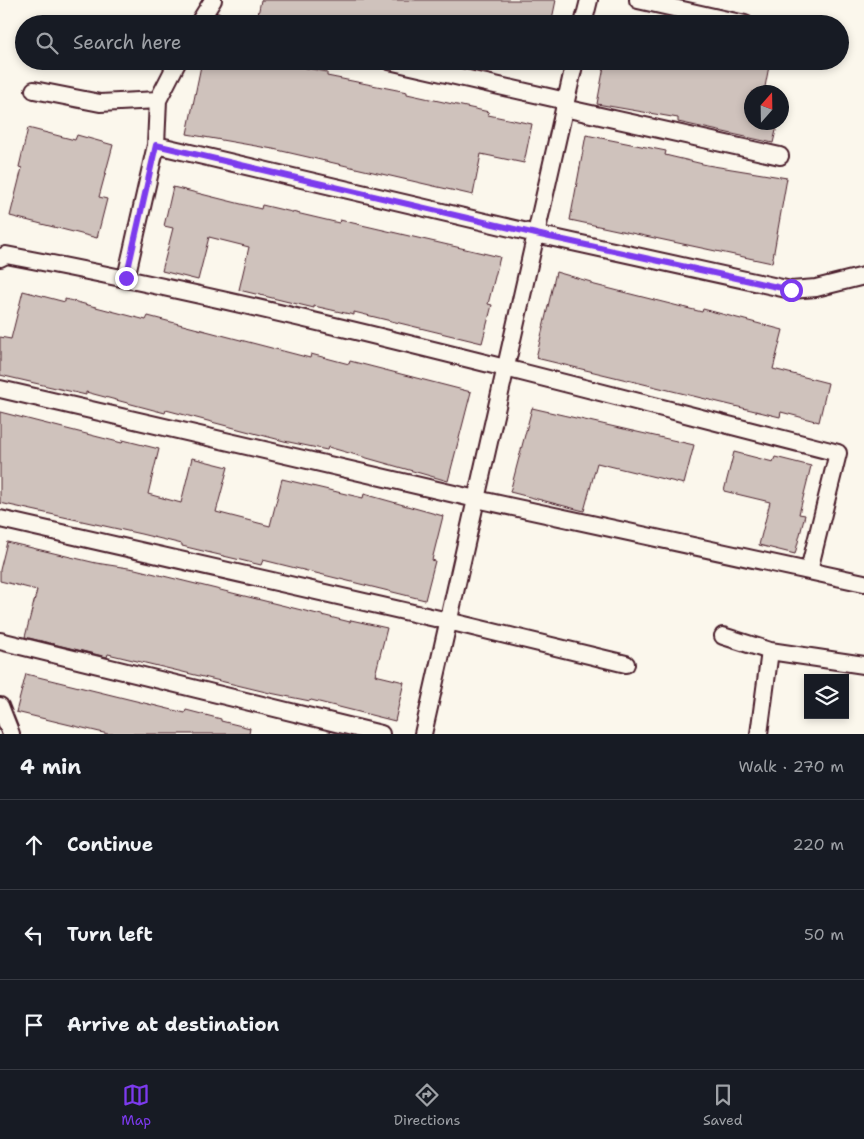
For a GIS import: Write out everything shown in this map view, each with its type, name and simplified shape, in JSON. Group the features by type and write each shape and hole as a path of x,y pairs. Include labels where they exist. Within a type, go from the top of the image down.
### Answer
{"street":[{"path":"203,15 213,0"},
{"path":"585,15 589,0"},
{"path":"638,0 705,15"},
{"path":"126,278 156,145 158,100 173,70"},
{"path":"424,70 780,156"},
{"path":"423,734 573,70"},
{"path":"34,90 100,103 158,100"},
{"path":"156,145 536,234 791,290 816,288 864,276"},
{"path":"0,258 6,255 126,278 505,369 838,453 809,570"},
{"path":"0,389 476,499 864,583"},
{"path":"0,519 448,621 626,664"},
{"path":"724,636 770,651 864,665"},
{"path":"0,641 381,734"},
{"path":"759,734 770,651"},
{"path":"0,706 10,734"}],"building":[{"path":"261,0 556,0 553,15 258,15"},
{"path":"200,70 317,70 327,72 327,76 407,92 407,94 489,112 488,115 532,124 524,163 481,154 473,195 273,149 187,134"},
{"path":"603,70 768,70 765,85 744,85 744,130 776,130 773,143 678,122 678,118 597,104"},
{"path":"28,128 75,140 77,135 113,145 99,197 107,199 97,238 10,216 22,168 19,167"},
{"path":"586,135 666,151 665,155 707,165 787,178 772,263 570,220"},
{"path":"173,187 261,209 262,205 339,223 340,220 500,257 488,304 492,305 482,343 354,312 354,315 314,306 314,308 239,290 249,247 209,237 198,280 162,271 173,228 164,226"},
{"path":"556,272 591,282 591,284 702,312 703,309 783,330 773,369 828,383 819,422 781,412 780,417 536,358"},
{"path":"23,291 65,302 65,299 146,320 148,316 310,358 311,354 349,364 350,361 471,392 448,481 328,447 327,450 284,441 166,410 165,413 86,392 86,395 0,375 0,337 11,339"},
{"path":"532,408 694,445 684,484 597,463 584,511 510,492"},
{"path":"0,412 122,443 123,440 159,449 148,494 181,503 192,458 228,467 216,512 270,526 282,479 363,498 364,494 443,516 432,560 435,561 425,600 263,560 261,565 141,534 0,503"},
{"path":"734,452 773,462 775,457 811,466 799,514 805,515 795,554 759,545 770,502 724,491"},
{"path":"7,542 96,563 135,569 350,622 351,620 387,628 375,675 404,682 395,721 311,700 270,693 108,654 107,657 25,637 37,590 0,581 0,570"},
{"path":"26,674 185,713 186,710 221,719 221,721 250,728 249,734 108,734 16,712"}],"route":[{"path":"126,278 156,145 536,234 791,290"}]}
